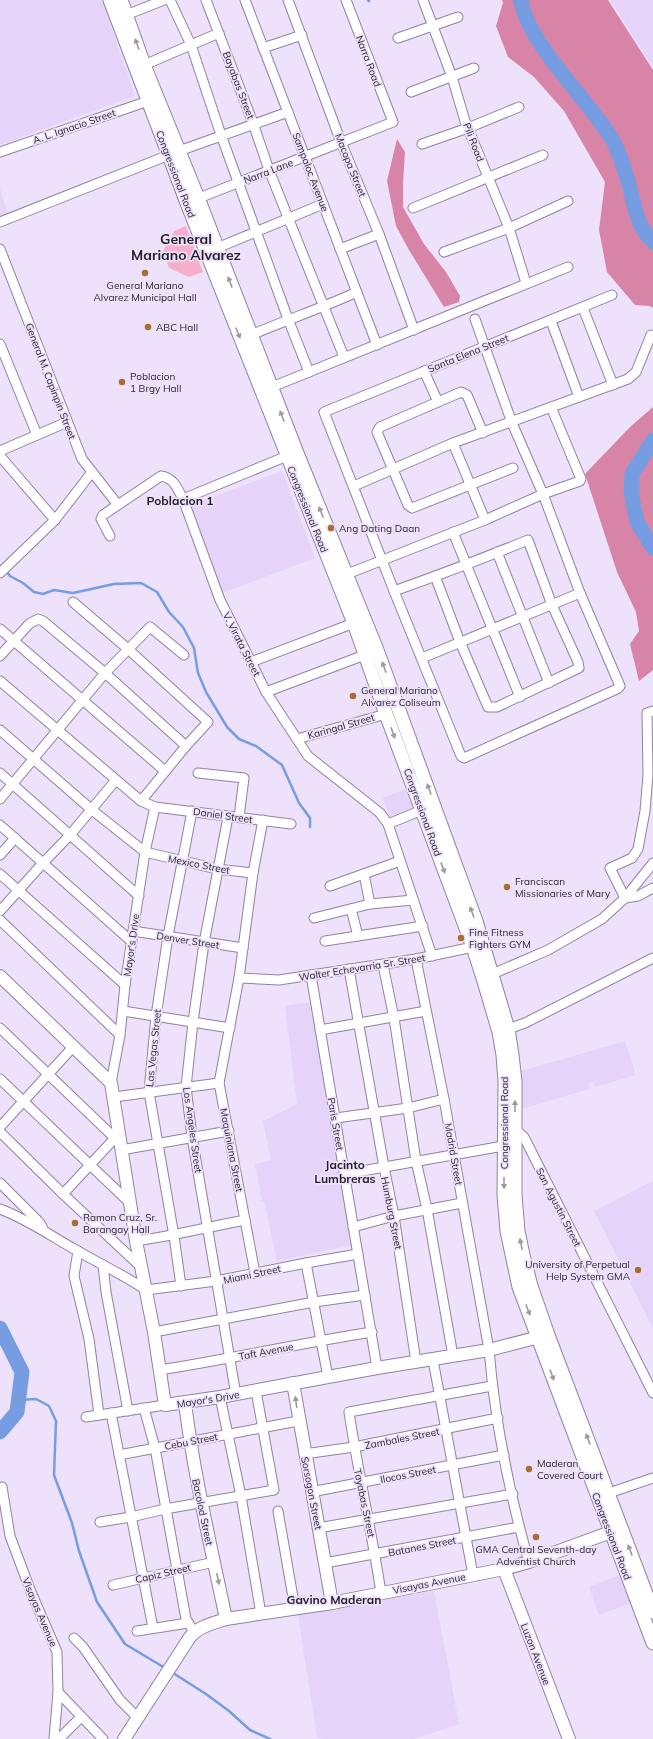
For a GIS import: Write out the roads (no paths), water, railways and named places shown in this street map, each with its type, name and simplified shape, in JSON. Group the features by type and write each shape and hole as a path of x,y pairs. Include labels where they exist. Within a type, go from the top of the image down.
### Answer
{"main road":[{"name":"Congressional Road","path":"110,0 121,17 144,65 153,99"},
{"name":"Congressional Road","path":"121,0 121,17 192,200 371,652 434,805 487,976 503,1054 510,1145 504,1195 511,1258 519,1287 544,1337 609,1493 616,1530 653,1612"},
{"name":"Congressional Road","path":"192,200 217,248 234,306 251,335 266,389"},
{"name":"Congressional Road","path":"341,576 354,623 371,652 386,714 422,810 478,946"},
{"name":"Congressional Road","path":"487,976 508,1029 515,1081 516,1129 510,1145"},
{"name":"Congressional Road","path":"544,1337 616,1530 653,1643"}],"street":[{"path":"121,17 164,0"},
{"path":"170,0 192,45 221,135 288,319 309,372"},
{"name":"Bayabas Street","path":"206,0 220,33 269,170 344,357"},
{"name":"Sampaloc Avenue","path":"245,0 377,345"},
{"name":"Macopa Street","path":"288,0 341,142 379,234 414,330"},
{"name":"Narra Road","path":"346,0 393,122"},
{"name":"Pili Road","path":"423,0 452,77 468,128 509,228 526,283"},
{"path":"398,38 433,24 458,17"},
{"path":"144,65 220,33"},
{"path":"263,48 302,36"},
{"path":"412,92 474,68"},
{"name":"A. L. Ignacio Street","path":"0,152 153,99"},
{"path":"422,144 468,128 519,107"},
{"path":"0,222 221,135 288,112"},
{"name":"Narra Lane","path":"192,200 393,122"},
{"path":"413,208 543,155"},
{"path":"444,252 509,228 568,201"},
{"path":"217,248 323,204"},
{"path":"340,249 379,234"},
{"name":"General M. Capinpin Street","path":"0,248 82,459 118,505"},
{"path":"266,389 568,267"},
{"path":"251,335 288,319 324,307 357,292"},
{"name":"Santa Elena Street","path":"354,486 324,412 612,296"},
{"path":"583,308 613,384"},
{"path":"475,319 512,423 543,494 580,593 620,686 619,688 467,757 461,756 394,591 354,486 454,443 512,423 628,379 636,372 651,335"},
{"path":"551,320 579,397"},
{"path":"0,344 37,435"},
{"path":"424,371 438,402"},
{"path":"483,433 466,393 461,392 379,428 378,432 408,505 412,508 513,468"},
{"path":"341,576 485,520 543,494 581,480 551,407"},
{"path":"0,451 67,422"},
{"path":"454,443 485,520"},
{"path":"183,500 292,454"},
{"path":"0,456 56,520"},
{"path":"0,572 56,520 92,472"},
{"name":"V. Virata Street","path":"110,536 102,517 161,476 169,477 175,483 183,500 220,600 266,692 308,756 380,813 388,824"},
{"path":"453,532 520,697"},
{"path":"394,591 528,540 552,605 579,666 578,669 497,707 488,707 460,642 435,576"},
{"path":"497,552 549,683"},
{"path":"422,658 580,593"},
{"path":"73,602 128,649 208,722 186,746 141,801"},
{"path":"0,656 34,620 43,620 105,673 186,746"},
{"path":"251,662 354,623"},
{"path":"0,799 105,673 150,627 184,655"},
{"path":"0,629 165,771"},
{"path":"266,692 371,652"},
{"name":"Daniel Street","path":"0,681 141,801 155,807 291,824"},
{"path":"625,898 610,868 632,858 638,849 645,811 651,754 647,714 653,711"},
{"name":"Karingal Street","path":"297,738 386,714"},
{"path":"0,730 92,810 146,852"},
{"path":"0,773 139,896"},
{"path":"198,773 244,778 239,817"},
{"path":"0,911 17,890 70,835 116,780"},
{"path":"432,956 388,824 434,805"},
{"name":"Mayor's Drive","path":"155,807 133,931 120,1035 110,1083 114,1097 119,1144 166,1405 236,1395 377,1368 489,1350 544,1337"},
{"name":"Las Vegas Street","path":"181,1286 174,1236 149,1092 156,1016 168,936 181,860 192,811"},
{"name":"Los Angeles Street","path":"228,817 204,943 186,1088 192,1137 236,1395"},
{"name":"Maquiniana Street","path":"255,1273 219,1083 239,978 263,820"},
{"path":"0,825 132,942"},
{"path":"0,855 15,838"},
{"name":"Mexico Street","path":"146,852 217,869 254,873"},
{"path":"330,886 400,861"},
{"path":"487,976 548,950 594,925 625,898 653,863"},
{"path":"0,874 125,986"},
{"path":"364,874 370,904"},
{"path":"625,898 638,896 653,888"},
{"path":"314,918 370,904 413,900"},
{"path":"351,909 358,936"},
{"path":"0,920 120,1035"},
{"path":"325,941 423,926"},
{"name":"Denver Street","path":"133,931 243,948"},
{"name":"Walter Echevarria Sr. Street","path":"239,978 279,980 416,959 478,946"},
{"path":"508,1029 525,1023 653,958"},
{"name":"Madrid Street","path":"416,959 444,1099 489,1350"},
{"path":"383,964 394,1018 416,1161 427,1209 453,1356"},
{"name":"Humburg Street","path":"349,969 394,1216 416,1362"},
{"name":"Paris Street","path":"311,975 377,1368"},
{"name":"Mayor's Drive","path":"2,982 110,1083"},
{"path":"123,1011 230,1028"},
{"path":"320,1030 394,1018 426,1011"},
{"path":"0,1028 119,1144"},
{"path":"0,1127 73,1047"},
{"path":"0,1079 130,1204"},
{"path":"114,1097 219,1083"},
{"path":"336,1118 408,1108 444,1099"},
{"name":"San Agustin Street","path":"516,1129 524,1137 653,1393"},
{"path":"63,1194 90,1165 119,1144 158,1144 229,1131"},
{"path":"0,1132 63,1194 141,1267"},
{"path":"345,1174 510,1145"},
{"path":"0,1184 40,1223 44,1231"},
{"path":"353,1227 394,1216 462,1203"},
{"path":"0,1209 19,1216 78,1251 127,1277 146,1290"},
{"path":"136,1241 174,1236 208,1227 245,1220"},
{"path":"78,1251 74,1276 89,1339 99,1415"},
{"name":"Miami Street","path":"146,1290 216,1281 306,1262 358,1254"},
{"path":"306,1262 328,1377"},
{"path":"103,1265 106,1292 128,1411"},
{"path":"154,1332 314,1302 365,1295"},
{"name":"Taft Avenue","path":"160,1370 372,1332"},
{"path":"489,1350 492,1386 504,1455 519,1527 529,1562"},
{"path":"433,1360 473,1575"},
{"name":"Sorsogon Street","path":"293,1384 298,1421 332,1602"},
{"path":"440,1395 492,1386"},
{"path":"100,1522 131,1517 165,1508 274,1490 256,1391"},
{"name":"Tayabas Street","path":"381,1593 376,1554 354,1447 349,1412 440,1395"},
{"path":"220,1397 241,1496 261,1614"},
{"name":"Bacolod Street","path":"185,1403 189,1441 226,1619"},
{"path":"86,1417 166,1405"},
{"path":"124,1739 138,1718 191,1627 176,1571 155,1448 144,1408"},
{"path":"111,1413 153,1628"},
{"name":"Zambales Street","path":"304,1454 354,1447 498,1418"},
{"name":"Cebu Street","path":"119,1455 298,1421"},
{"name":"Ilocos Street","path":"312,1492 504,1455"},
{"path":"609,1493 653,1478"},
{"name":"Visayas Avenue","path":"2,1487 10,1536 31,1592 57,1652 58,1692 54,1739"},
{"path":"318,1528 513,1494"},
{"path":"278,1511 295,1609"},
{"name":"Batanes Street","path":"325,1563 467,1538 519,1527"},
{"name":"Visayas Avenue","path":"191,1627 210,1624 226,1619 295,1609 504,1569 529,1562 616,1530"},
{"name":"Capiz Street","path":"112,1585 214,1562"},
{"name":"Luzon Avenue","path":"504,1569 569,1739"},
{"path":"137,1631 153,1628 191,1627"},
{"path":"74,1638 83,1648 120,1700 138,1718"},
{"path":"58,1692 98,1737"},
{"path":"59,1739 81,1717"}],"waterway":[{"path":"521,0 525,16 534,34 612,139 626,173 638,219 644,231 653,242"},
{"path":"653,440 632,474 631,493 637,522 653,548"},
{"path":"6,571 10,576 23,583 34,592 43,594 54,590 73,593 114,584 141,583 157,592 169,612 183,627 194,648 198,673 206,692 227,727 239,739 256,746 282,765 299,803 310,818 310,827"},
{"path":"0,1328 22,1372 17,1412 0,1432"},
{"path":"19,1400 36,1399 49,1406 56,1421 54,1475 72,1523 79,1551 97,1602 125,1644 165,1668"},
{"path":"173,1673 229,1711 250,1730 270,1739"}],"place":[{"name":"General Mariano Alvarez Municipal Hall","path":"145,273"},
{"name":"ABC Hall","path":"148,327"},
{"name":"Poblacion 1 Brgy Hall","path":"122,382"},
{"name":"Ang Dating Daan","path":"331,528"},
{"name":"General Mariano Alvarez Coliseum","path":"353,696"},
{"name":"Franciscan Missionaries of Mary","path":"507,887"},
{"name":"Fine Fitness Fighters GYM","path":"461,938"},
{"name":"Ramon Cruz, Sr. Barangay Hall","path":"75,1223"},
{"name":"University of Perpetual Help System GMA","path":"638,1270"},
{"name":"Maderan Covered Court","path":"529,1469"},
{"name":"GMA Central Seventh-day Adventist Church","path":"536,1537"}],"district":[{"name":"General Mariano Alvarez","path":"186,248"},
{"name":"Poblacion 1","path":"180,501"},
{"name":"Jacinto Lumbreras","path":"345,1172"},
{"name":"Gavino Maderan","path":"334,1600"}]}
